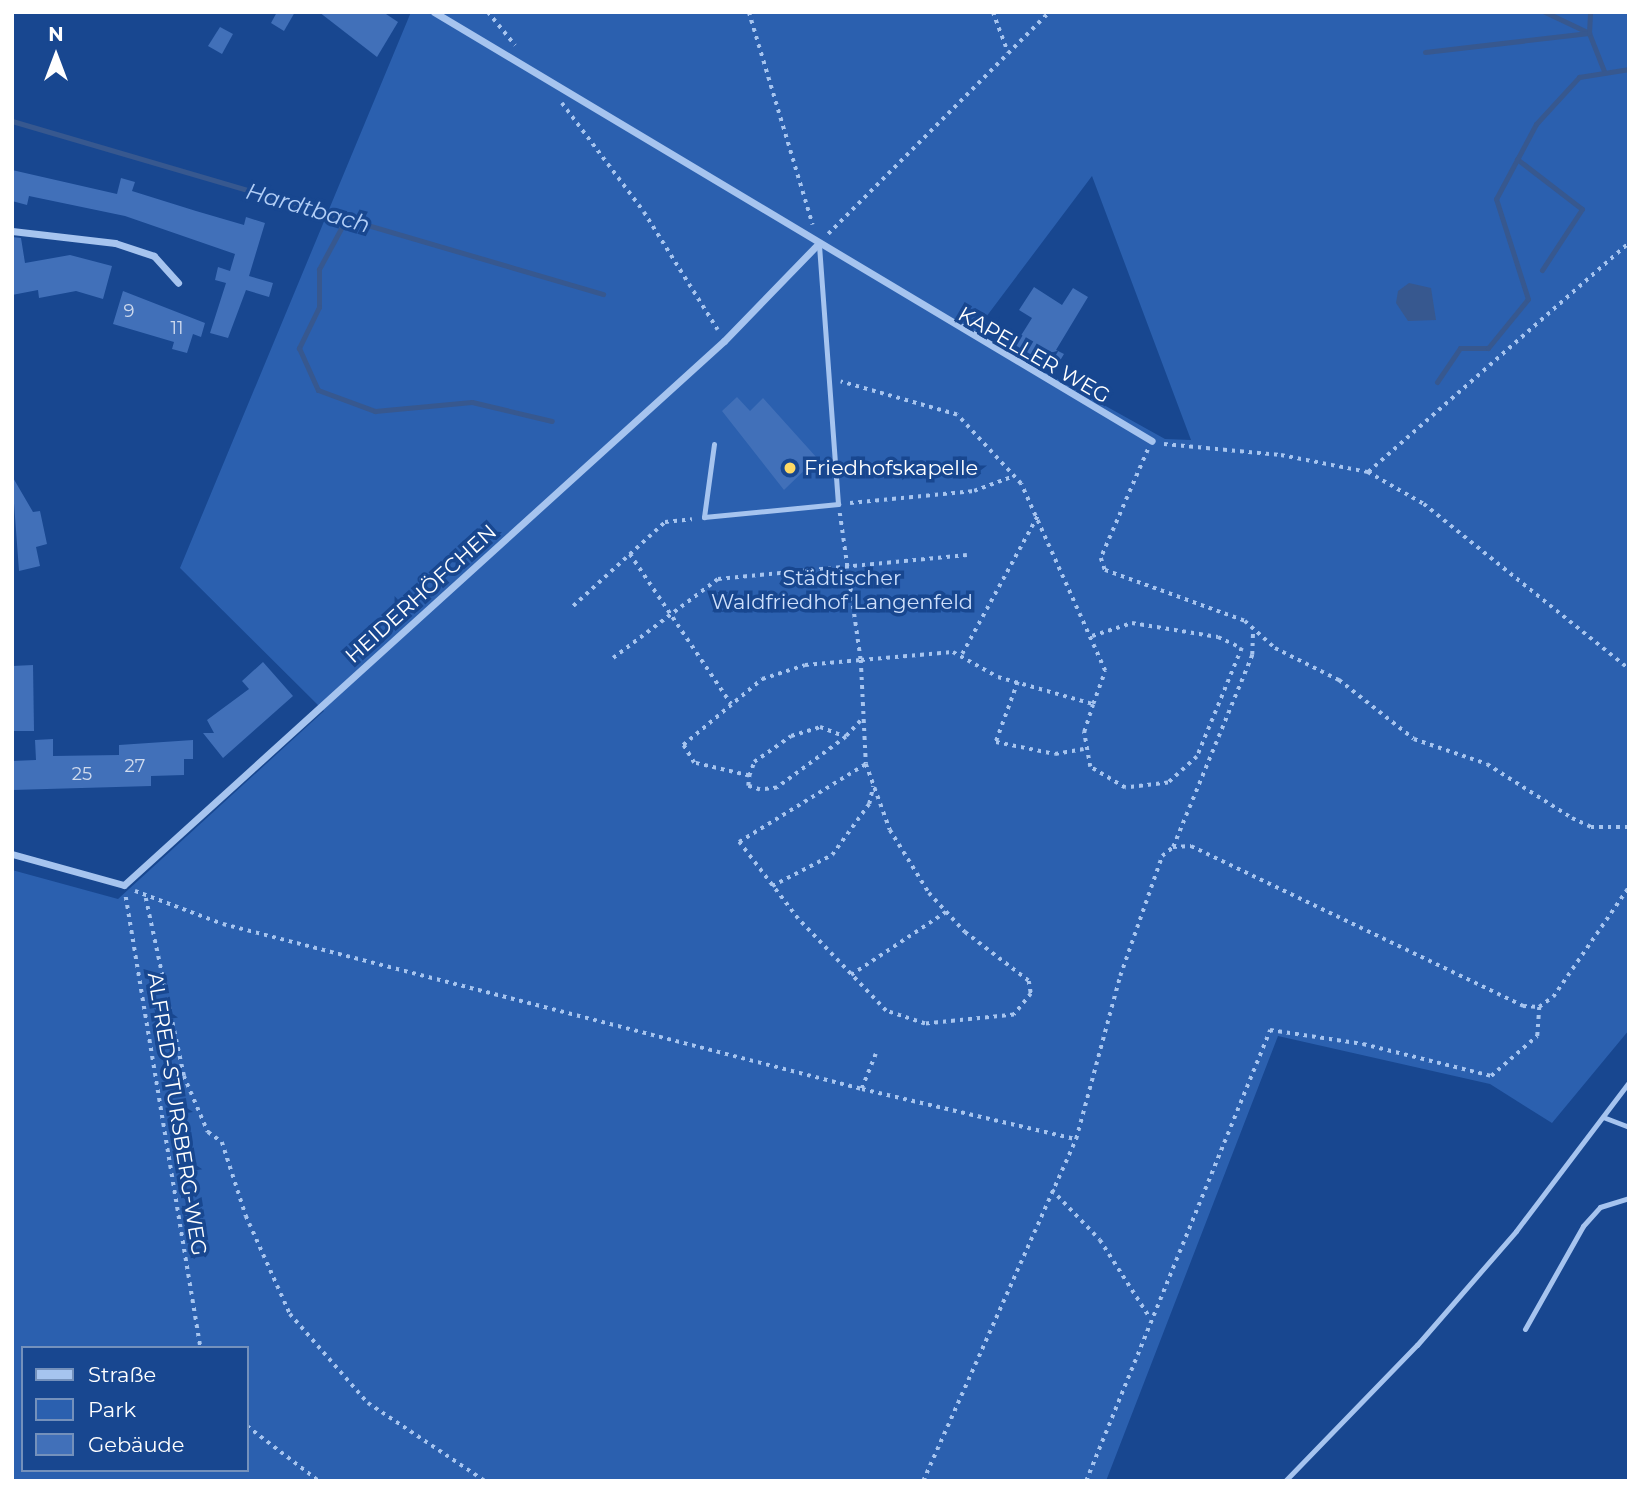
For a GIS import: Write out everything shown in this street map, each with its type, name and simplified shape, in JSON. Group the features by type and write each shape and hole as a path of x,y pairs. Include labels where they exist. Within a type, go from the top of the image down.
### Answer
{"street":[{"name":"KAPELLER WEG","path":"434,12 1152,442"},
{"path":"12,231 115,243 155,256 178,283"},
{"name":"HEIDERHÖFCHEN","path":"124,885 724,341 819,243"},
{"path":"12,854 124,885"}],"lane":[{"path":"714,444 704,517 838,504 819,243"},
{"path":"1284,1481 1417,1345 1629,1082"},
{"path":"1603,1117 1629,1127"},
{"path":"1525,1329 1583,1226 1600,1207 1629,1198"}],"path":[{"path":"749,12 819,243 1049,12"},
{"path":"993,12 1008,52"},
{"path":"558,98 644,212 724,341"},
{"path":"1367,472 1629,243"},
{"path":"830,377 880,398 957,415 1014,476 1038,515 1105,671 1093,704 1084,749 1104,780 1125,788 1175,778 1197,757 1242,648 1218,637 1132,623 1092,636"},
{"path":"1629,669 1424,505 1367,472 1281,455 1152,442 1101,558 1105,570 1226,613 1253,632 1339,680 1414,739 1487,764 1591,827 1629,827"},
{"path":"866,764 739,842 772,886 886,1011 925,1024 1014,1015 1031,994 1029,981 946,912 890,830 866,764 861,660 838,504 974,491 1014,476"},
{"path":"961,655 1038,515"},
{"path":"573,606 665,522 704,517"},
{"path":"630,554 731,704"},
{"path":"613,659 718,579 967,555"},
{"path":"923,1481 1076,1139 1120,976 1162,856 1173,847 1252,655 1253,632"},
{"path":"749,776 694,763 683,744 762,679 805,665 961,655 1018,682 1093,704"},
{"path":"1018,682 996,742 1055,754 1084,749"},
{"path":"846,737 820,727 790,736 754,762 749,776 754,789 777,788 846,737 864,717"},
{"path":"772,886 832,855 869,804 873,784"},
{"path":"1173,847 1191,846 1523,1006 1539,1007"},
{"path":"124,885 146,898 223,924 862,1089 1076,1139"},
{"name":"ALFRED-STURSBERG-WEG","path":"124,885 201,1346"},
{"path":"1086,1481 1150,1318 1270,1030 1363,1044 1491,1076 1538,1036 1539,1007 1629,887"},
{"path":"146,898 184,1076 208,1132 222,1142 246,1216 290,1314 368,1403 485,1481"},
{"path":"851,975 946,912"},
{"path":"862,1089 876,1054"},
{"path":"1052,1190 1100,1240 1150,1318"},
{"path":"248,1427 319,1481"}],"green space":[{"name":"Städtischer Waldfriedhof Langenfeld","path":"411,12 1629,12 1629,1030 1552,1123 1490,1084 1278,1036 1106,1481 12,1481 12,870 118,899 324,711 180,568","holes":["1092,176 1191,440 1165,439 974,333"]}],"shaded area":[{"path":"1409,283 1431,288 1436,320 1408,321 1396,303 1398,291"}],"building":[{"path":"277,12 295,12 284,31 271,23"},
{"path":"319,12 383,12 398,22 377,57"},
{"path":"220,27 233,34 222,54 208,46"},
{"path":"12,170 117,194 121,178 135,182 132,191 196,211 244,225 246,217 265,223 249,276 273,283 269,297 246,290 228,338 210,333 226,283 215,280 218,267 230,271 235,254 125,216 29,196 27,205 12,201"},
{"path":"12,237 21,238 25,263 70,255 112,266 103,299 76,291 39,298 38,290 12,295"},
{"path":"1034,287 1062,305 1073,288 1088,297 1056,350 1064,354 1055,369 1015,345 1032,318 1019,310"},
{"path":"123,291 205,323 201,337 193,334 187,353 172,349 174,342 113,324"},
{"path":"737,397 750,411 763,398 817,458 784,490 722,411"},
{"path":"12,476 33,512 40,511 47,544 36,547 40,566 19,571"},
{"path":"263,662 293,696 223,758 203,733 214,733 207,720 249,689 242,681"},
{"path":"33,665 34,731 12,731 12,666"},
{"path":"53,739 53,756 119,755 119,745 193,740 193,759 184,759 184,775 151,776 151,786 12,790 12,761 36,760 35,740"}],"waterway":[{"path":"1545,12 1589,33 1604,71"},
{"path":"1425,52 1589,33 1590,12"},
{"path":"1437,382 1460,348 1488,348 1528,299 1496,199 1536,124 1579,77 1629,69"},
{"name":"Hardtbach","path":"12,121 603,294"},
{"path":"1517,159 1582,209 1542,270"},
{"path":"345,221 319,269 319,307 299,348 318,390 375,411 472,402 552,421"}],"place":[{"name":"Friedhofskapelle","path":"790,468"}]}
